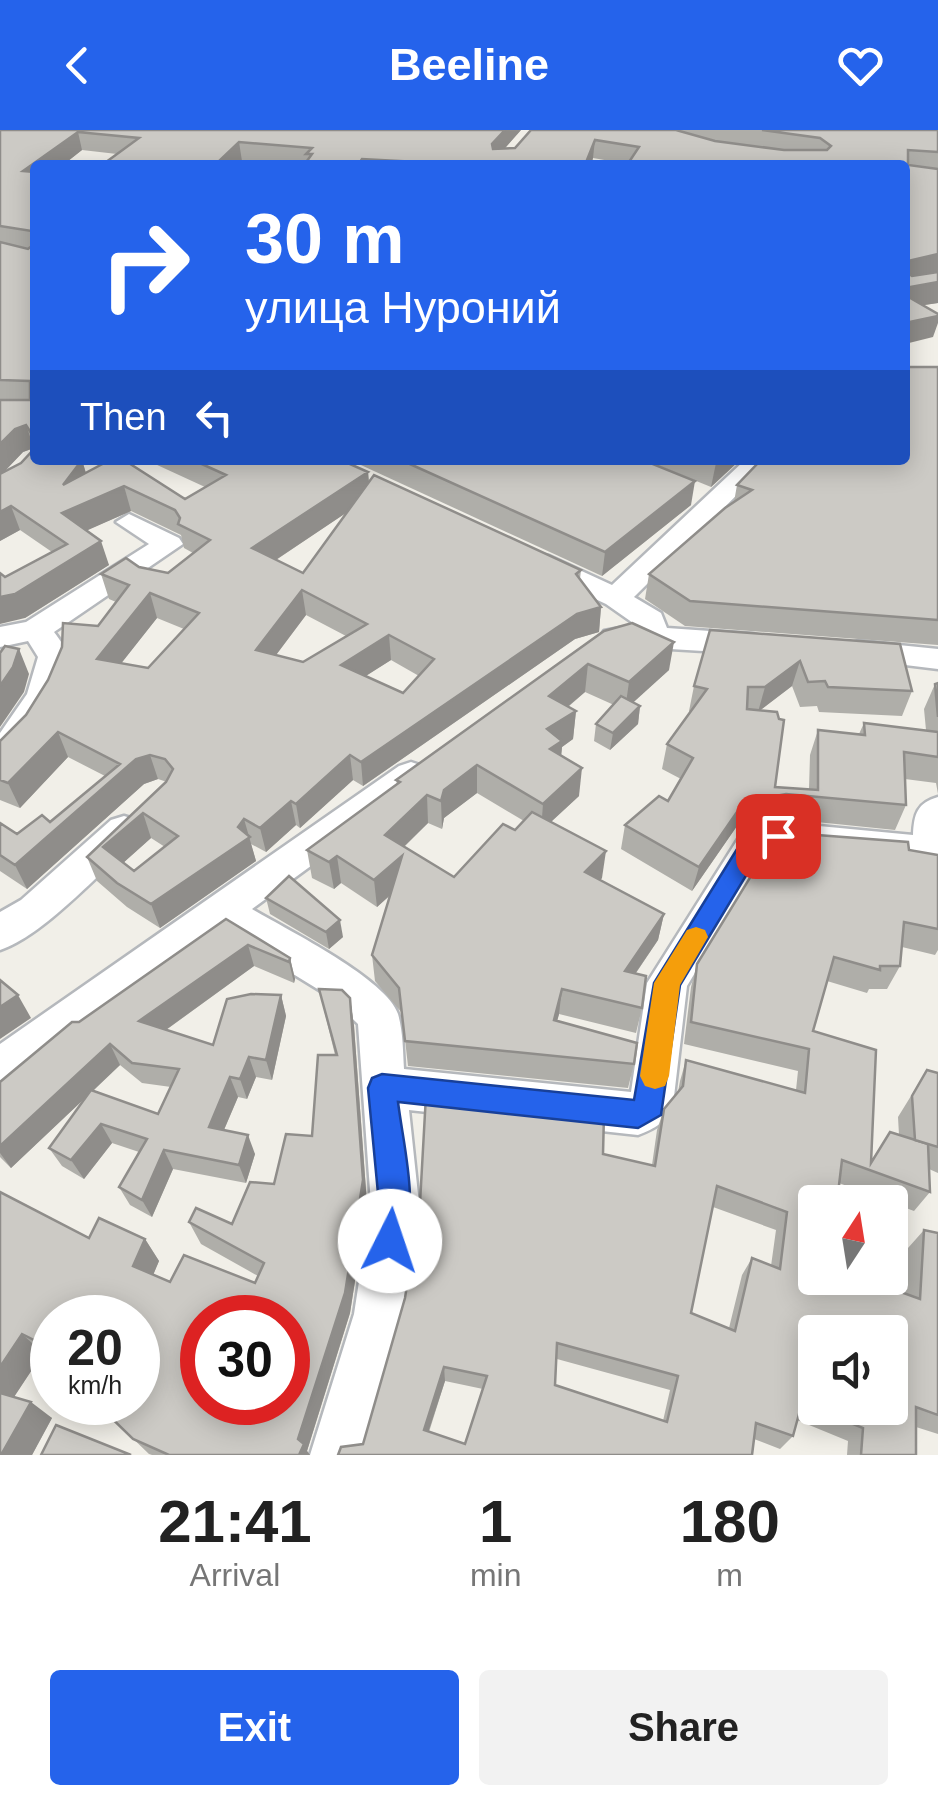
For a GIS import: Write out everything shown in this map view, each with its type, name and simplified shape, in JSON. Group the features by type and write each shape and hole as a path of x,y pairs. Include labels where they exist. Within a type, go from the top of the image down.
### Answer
{"street":[{"path":"616,598 754,465"},
{"path":"691,492 718,502"},
{"path":"0,636 35,630 169,544 129,522"},
{"path":"516,551 616,598 650,620 655,637"},
{"path":"0,756 44,694 54,661 48,643 35,630"},
{"path":"588,649 622,637 777,645"},
{"path":"835,648 938,659"},
{"path":"0,1068 444,751"},
{"path":"0,934 26,914 32,915 149,806"},
{"path":"382,1088 638,1114 650,1105 668,983 756,842 778,836 922,850 931,846 932,816 938,810"},
{"path":"220,910 343,984 378,1016 395,1204 379,1314 337,1455"}],"building":[{"path":"0,130 505,130 492,144 493,149 515,148 531,130 676,130 715,141 784,150 827,150 831,146 820,138 762,130 938,130 938,152 908,150 908,160 630,160 639,147 595,140 587,160 308,160 312,154 306,154 312,148 239,142 220,160 109,160 139,138 78,132 39,160 30,160 30,166 23,171 30,172 30,231 0,226"},
{"path":"910,165 938,169 938,254 910,261"},
{"path":"0,242 28,249 30,381 0,380"},
{"path":"938,272 938,282 910,287 910,274"},
{"path":"910,298 938,314 910,322"},
{"path":"910,367 938,367 938,620 690,601 649,574 725,508 752,490 737,485 756,465 910,465"},
{"path":"0,400 30,400 30,431 26,425 15,429 0,444"},
{"path":"30,453 30,465 78,465 63,485 101,465 132,465 185,499 226,475 204,465 352,465 368,472 252,548 303,573 374,475 581,570 576,574 601,607 577,614 361,762 350,755 296,804 291,801 260,828 244,819 238,827 250,837 151,904 117,883 87,857 166,782 173,769 165,759 150,755 136,759 15,865 0,855 0,823 17,834 42,815 50,822 120,764 58,732 8,783 0,780 0,741 26,715 48,680 62,647 63,623 98,626 129,585 101,574 126,558 139,567 168,573 210,540 178,524 180,518 175,510 124,486 62,513 101,541 15,594 0,597 0,573 5,577 67,544 11,506 0,512 0,474","holes":["302,590 367,624 303,662 256,650","150,593 199,613 148,668 97,659","389,635 434,659 403,693 341,665","143,813 178,836 134,871 103,847"]},
{"path":"412,465 655,465 695,481 605,552"},
{"path":"632,623 674,642 629,682 588,664 549,696 576,711 547,729 562,741 550,749 582,768 543,804 477,765 444,790 441,801 427,795 385,835 454,877 503,824 515,830 532,812 606,851 585,872 664,914 625,971 646,976 642,1008 562,989 554,1020 637,1043 634,1064 405,1041 399,988 372,955 402,856 374,880 337,856 329,862 307,850 400,782 396,780 604,631"},
{"path":"710,630 900,644 912,691 828,687 825,681 808,682 800,661 765,687 748,687 747,709 777,712 779,719 784,720 775,787 818,790 818,730 865,735 864,723 938,732 938,757 904,752 906,805 786,794 744,802 699,867 625,825 659,796 668,801 693,758 667,744 707,689 694,686"},
{"path":"5,646 19,649 0,686 0,653"},
{"path":"621,696 640,706 613,733 596,724"},
{"path":"778,832 908,842 909,850 938,855 938,929 904,922 900,966 880,966 880,970 834,957 813,1031 876,1050 871,1163 890,1132 928,1144 930,1192 842,1160 839,1185 798,1185 798,1295 908,1295 920,1299 924,1230 938,1233 938,1415 916,1407 916,1455 861,1455 863,1428 856,1425 908,1425 908,1315 798,1315 798,1418 793,1436 756,1423 752,1455 338,1455 341,1447 363,1444 405,1298 420,1203 426,1095 604,1114 603,1154 655,1166 664,1109 683,1086 686,1060 805,1093 809,1049 691,1022 697,964","holes":["717,1186 787,1212 780,1269 752,1258 735,1331 691,1313","557,1343 678,1376 667,1422 555,1385","444,1367 487,1376 465,1444 424,1430"]},
{"path":"289,876 340,920 326,932 266,898"},
{"path":"226,919 290,958 289,962 248,945 139,1021 213,1045 227,999 251,994 281,995 266,1060 249,1057 240,1079 230,1077 209,1127 248,1135 239,1165 164,1150 142,1200 119,1187 147,1139 101,1124 71,1160 49,1148 91,1090 158,1114 179,1069 132,1063 110,1044 0,1146 0,1082 72,1022 79,1022"},
{"path":"0,980 18,995 0,1007"},
{"path":"319,989 342,990 350,998 363,1180 345,1293 310,1402 310,1295 180,1295 180,1425 303,1425 298,1439 304,1444 299,1455 169,1455 133,1439 119,1425 160,1425 160,1295 30,1295 30,1338 22,1334 0,1367 0,1192 89,1238 99,1218 145,1239 133,1266 170,1282 184,1255 255,1283 264,1263 189,1222 196,1208 232,1224 250,1182 274,1184 286,1134 312,1136 318,1055 337,1055"},
{"path":"927,1070 938,1073 938,1147 915,1140 912,1096"},
{"path":"0,1393 30,1404 0,1455"},
{"path":"56,1425 131,1455 41,1455"}],"slow traffic":[{"path":"655,1076 668,983 696,937"}],"route":[{"path":"390,1241 395,1204 382,1088 638,1114 650,1105 668,983 750,848 767,837 778,836"}]}
